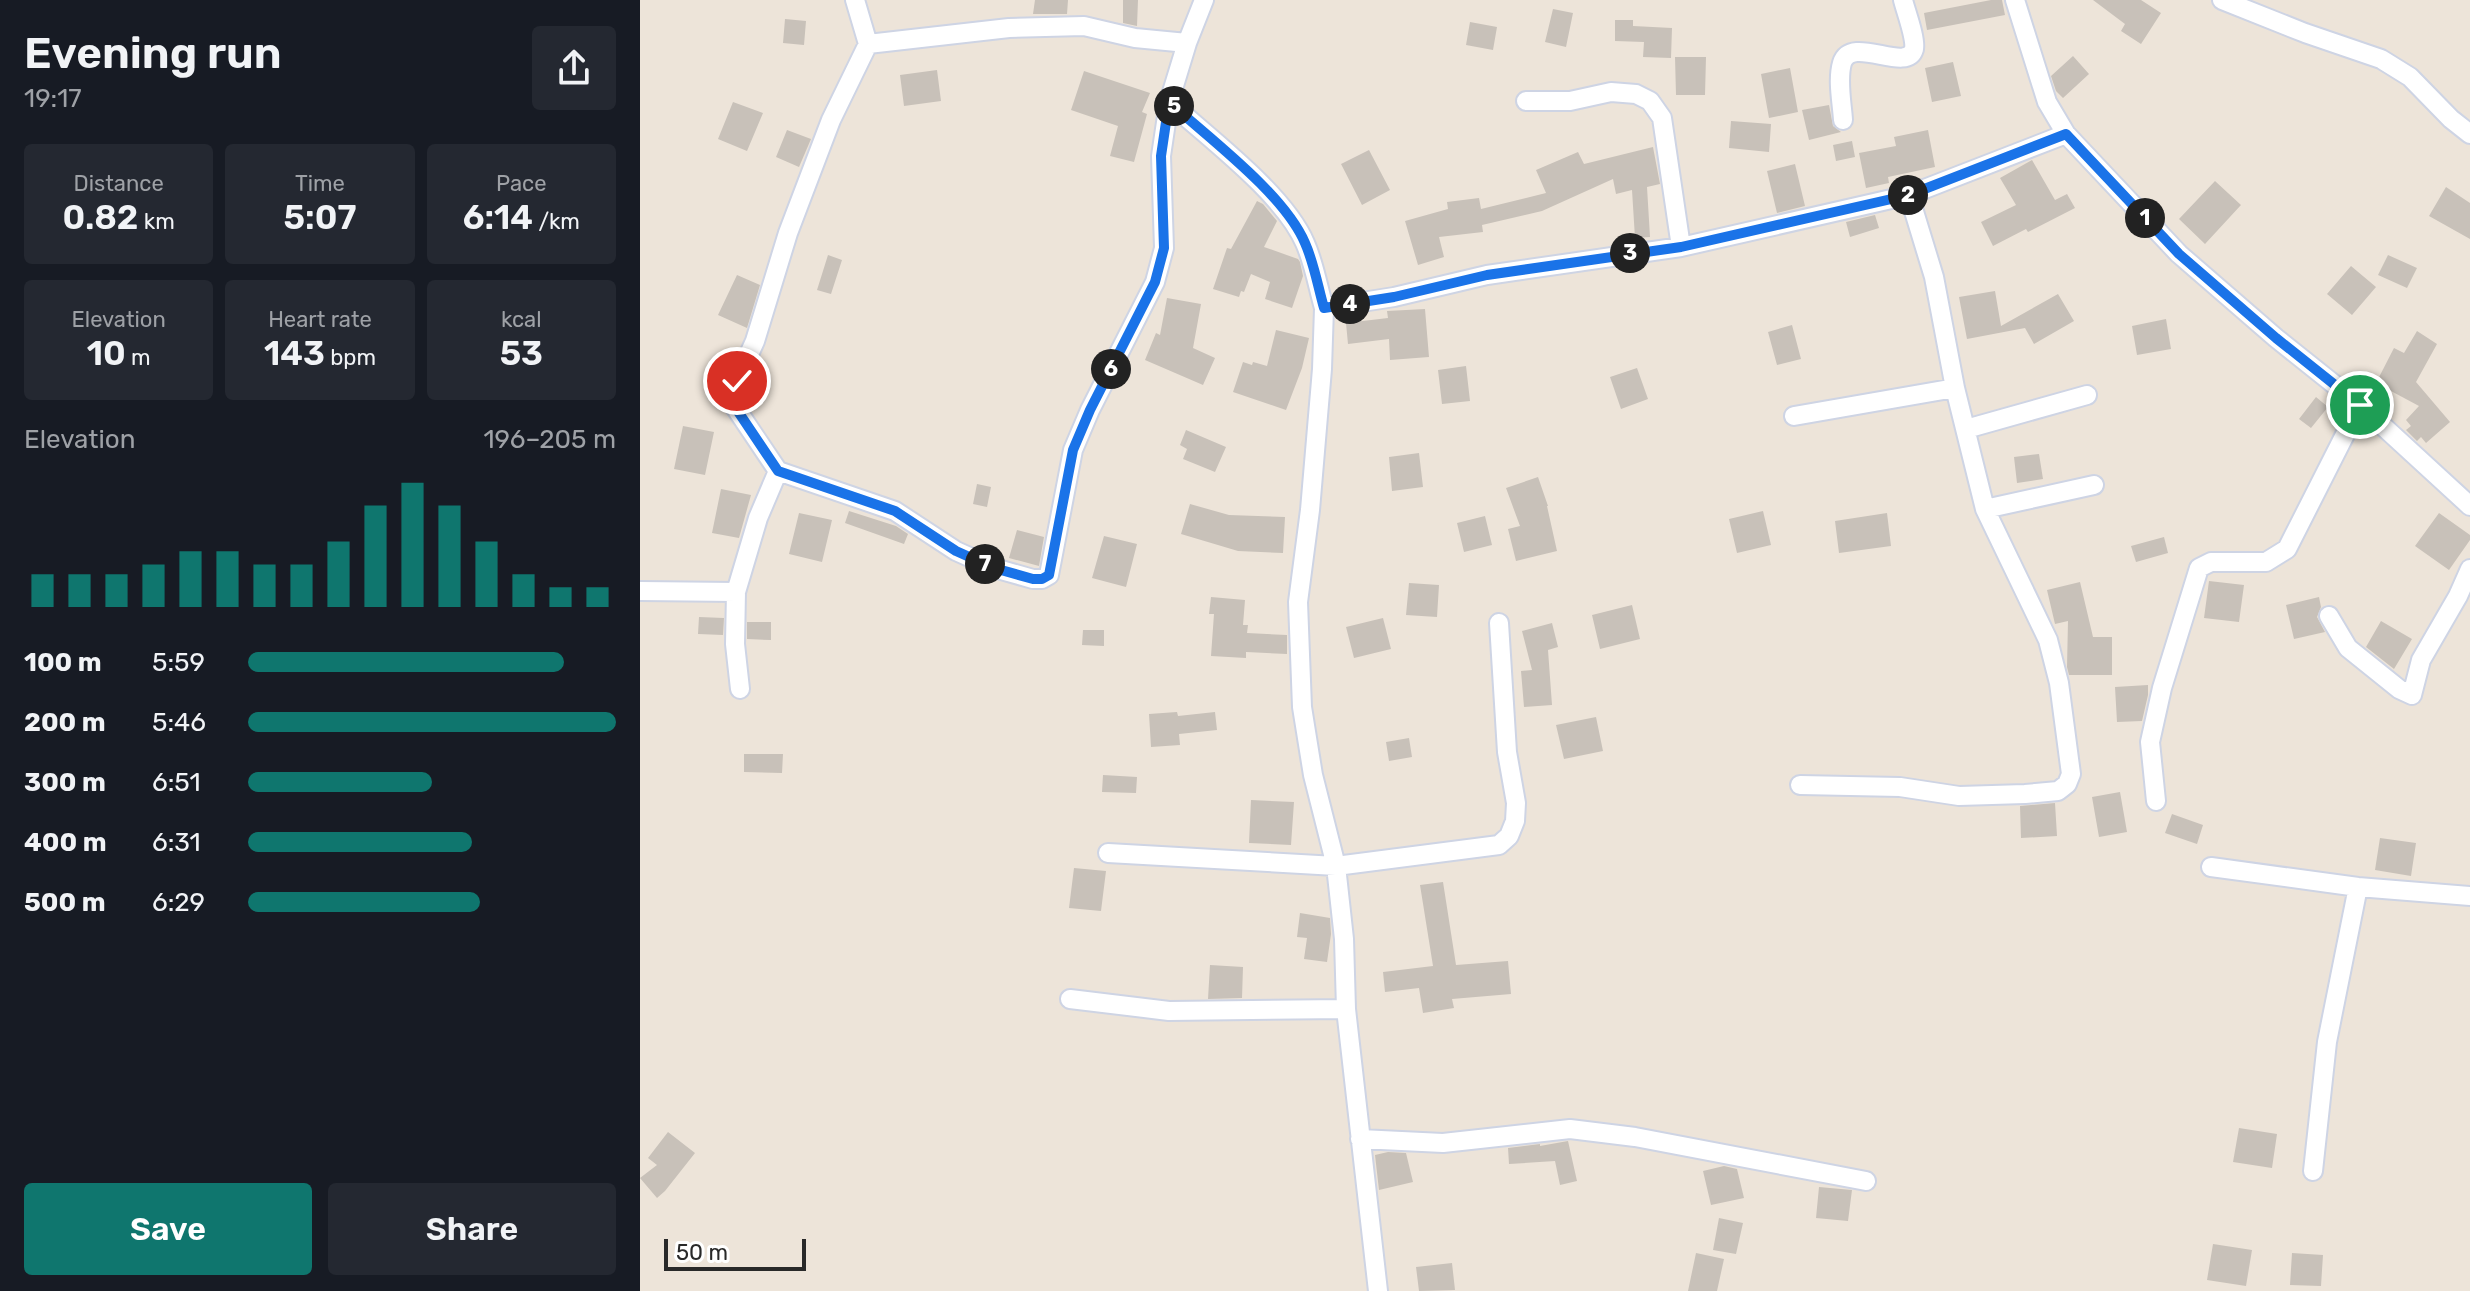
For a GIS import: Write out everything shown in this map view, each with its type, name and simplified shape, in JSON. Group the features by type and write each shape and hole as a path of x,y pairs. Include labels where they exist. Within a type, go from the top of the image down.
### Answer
{"street":[{"path":"855,0 868,44 831,120 788,233 755,341 733,394 735,407 778,471 895,511 956,551 994,568 1033,579 1049,575 1073,450 1155,282 1164,248 1161,156 1169,102 1204,0"},
{"path":"1843,120 1841,77 1846,56 1855,51 1901,58 1914,51 1903,0"},
{"path":"2015,0 2047,102 2066,134 2179,254 2360,405 2470,506"},
{"path":"2222,0 2381,59 2410,77 2470,134"},
{"path":"868,44 1009,28 1084,26 1135,38 1187,43"},
{"path":"1526,101 1570,101 1611,92 1636,94 1650,101 1662,118 1681,247"},
{"path":"1169,102 1289,214 1305,243 1324,308 1310,510 1298,602 1302,707 1313,775 1336,866 1344,939 1346,1009 1378,1291"},
{"path":"1324,308 1394,297 1487,275 1681,247 1909,195 2066,134"},
{"path":"1800,785 1900,787 1959,796 2058,791 2067,784 2071,774 2059,683 2048,640 1985,509 1955,388 1934,277 1909,195"},
{"path":"1794,416 1955,388"},
{"path":"1966,429 2087,395"},
{"path":"2156,801 2150,742 2162,688 2199,568 2211,562 2266,562 2287,549 2360,405"},
{"path":"740,689 735,644 736,592 758,518 778,471"},
{"path":"1985,509 2094,485"},
{"path":"2329,616 2348,648 2399,689 2412,695 2421,660 2470,569"},
{"path":"640,591 736,592"},
{"path":"1108,853 1336,866 1499,845 1509,836 1515,821 1516,803 1507,752 1499,623"},
{"path":"2211,867 2358,887 2470,896"},
{"path":"2313,1171 2327,1042 2358,887"},
{"path":"1070,999 1169,1011 1346,1009"},
{"path":"1360,1139 1443,1143 1570,1129 1635,1137 1866,1181"}],"building":[{"path":"1035,0 1068,0 1067,14 1033,14"},
{"path":"1123,0 1138,0 1137,26 1123,23"},
{"path":"2002,0 2005,15 1927,30 1924,13"},
{"path":"2093,0 2141,0 2161,13 2141,44 2121,31 2125,24"},
{"path":"1553,9 1573,13 1566,47 1545,42"},
{"path":"785,19 806,21 804,45 783,43"},
{"path":"1615,20 1633,20 1633,26 1672,28 1671,58 1643,57 1644,42 1615,41"},
{"path":"1470,22 1497,27 1493,50 1466,45"},
{"path":"2073,56 2089,74 2063,98 2056,91 2051,76"},
{"path":"1675,57 1706,57 1705,95 1676,95"},
{"path":"1953,62 1961,96 1932,102 1925,68"},
{"path":"1790,68 1798,112 1769,118 1761,74"},
{"path":"937,70 941,101 904,106 900,75"},
{"path":"1084,71 1150,93 1142,112 1147,114 1134,162 1110,156 1118,126 1071,110"},
{"path":"733,102 763,113 747,151 718,139"},
{"path":"1829,105 1833,126 1841,132 1809,140 1802,110"},
{"path":"1731,121 1771,124 1769,152 1729,148"},
{"path":"787,130 811,139 799,167 776,157"},
{"path":"1928,130 1935,167 1888,177 1889,183 1866,188 1859,153 1896,146 1894,137"},
{"path":"1852,141 1855,157 1836,161 1833,145"},
{"path":"1653,147 1660,184 1647,187 1650,237 1635,238 1632,190 1616,194 1613,179 1542,211 1482,225 1483,232 1439,237 1444,257 1418,265 1405,221 1448,209 1447,202 1479,198 1481,209 1546,193 1536,170 1578,152 1584,164"},
{"path":"1369,150 1390,190 1362,205 1341,164"},
{"path":"2032,160 2055,200 2067,194 2075,208 1993,246 1981,222 2016,205 2000,178"},
{"path":"1795,164 1805,206 1777,213 1767,171"},
{"path":"2215,181 2241,205 2205,244 2179,219"},
{"path":"2446,187 2470,203 2470,239 2429,216"},
{"path":"1257,201 1277,221 1264,247 1300,262 1303,276 1292,308 1265,299 1270,282 1251,274 1239,297 1213,289 1227,248 1231,249"},
{"path":"1875,215 1879,228 1850,237 1846,222"},
{"path":"828,255 842,260 831,294 817,290"},
{"path":"2388,255 2417,268 2407,288 2378,275"},
{"path":"2351,266 2376,287 2352,315 2327,294"},
{"path":"737,275 760,285 747,328 718,315"},
{"path":"1995,291 2001,326 2058,294 2074,321 2034,344 2025,328 1967,339 1959,297"},
{"path":"1167,298 1201,304 1193,348 1215,358 1203,385 1145,360 1156,333 1160,335"},
{"path":"1425,309 1429,357 1390,360 1389,339 1348,344 1346,323 1388,318 1387,311"},
{"path":"2166,319 2171,349 2137,355 2132,326"},
{"path":"1792,325 1801,359 1777,365 1768,332"},
{"path":"1276,330 1309,338 1302,368 1286,410 1233,392 1243,362 1267,366"},
{"path":"2417,331 2437,344 2416,382 2450,422 2426,443 2421,437 2417,441 2406,430 2411,426 2406,420 2419,406 2376,383 2394,348 2404,353"},
{"path":"719,361 731,366 721,396 707,390"},
{"path":"1466,366 1470,401 1442,404 1438,370"},
{"path":"1637,368 1648,399 1621,409 1610,377"},
{"path":"2316,397 2328,407 2311,428 2299,419"},
{"path":"683,426 714,432 705,475 674,469"},
{"path":"1186,430 1226,447 1215,472 1183,459 1187,449 1180,445"},
{"path":"1419,453 1423,487 1392,491 1389,457"},
{"path":"2039,454 2043,479 2017,483 2014,457"},
{"path":"1538,477 1548,506 1557,551 1516,561 1508,529 1520,526 1506,488"},
{"path":"977,484 991,487 987,507 973,504"},
{"path":"721,489 751,495 739,538 712,533"},
{"path":"1190,504 1229,515 1285,517 1283,553 1238,551 1181,534"},
{"path":"849,511 896,526 908,534 904,544 845,523"},
{"path":"1763,511 1771,545 1737,553 1729,519"},
{"path":"799,513 832,520 822,562 789,554"},
{"path":"1887,513 1891,546 1839,553 1835,521"},
{"path":"2439,513 2470,535 2470,540 2449,570 2415,546"},
{"path":"1485,516 1492,545 1464,552 1457,523"},
{"path":"1017,530 1044,537 1039,566 1009,558"},
{"path":"1104,536 1137,544 1126,587 1092,578"},
{"path":"2164,537 2168,553 2136,562 2131,546"},
{"path":"2209,581 2244,585 2239,622 2204,618"},
{"path":"2080,582 2093,637 2112,637 2112,675 2069,675 2068,621 2055,624 2047,590"},
{"path":"1409,583 1439,585 1437,617 1406,615"},
{"path":"1211,597 1245,600 1243,625 1248,625 1247,633 1287,635 1287,654 1246,652 1246,658 1211,656 1214,614 1209,614"},
{"path":"2319,597 2321,607 2317,617 2325,632 2294,639 2286,605"},
{"path":"1632,605 1640,639 1600,649 1592,615"},
{"path":"699,617 724,618 723,635 698,634"},
{"path":"1383,618 1391,649 1354,658 1346,627"},
{"path":"2381,621 2412,639 2394,669 2366,647"},
{"path":"747,622 771,622 771,640 747,639"},
{"path":"1552,623 1558,647 1548,650 1552,705 1524,707 1521,671 1532,670 1522,631"},
{"path":"1083,630 1104,630 1104,646 1082,645"},
{"path":"2148,685 2142,721 2117,722 2115,687"},
{"path":"1177,712 1178,716 1215,712 1217,730 1179,734 1180,745 1151,747 1149,714"},
{"path":"1596,717 1603,751 1564,759 1556,725"},
{"path":"1409,738 1412,757 1389,761 1386,742"},
{"path":"744,754 783,754 782,773 744,772"},
{"path":"1103,775 1137,777 1136,793 1102,792"},
{"path":"2120,792 2127,832 2099,837 2092,797"},
{"path":"1251,800 1294,802 1291,845 1249,843"},
{"path":"2055,803 2057,836 2021,838 2020,806"},
{"path":"2172,814 2203,825 2197,844 2165,833"},
{"path":"2380,838 2416,843 2411,876 2375,870"},
{"path":"1074,868 1106,871 1101,911 1069,908"},
{"path":"1443,882 1456,965 1508,961 1511,994 1452,999 1454,1008 1423,1013 1419,988 1385,992 1383,972 1433,966 1420,885"},
{"path":"1300,913 1330,918 1327,962 1304,959 1307,938 1297,937"},
{"path":"1210,965 1243,967 1242,998 1208,999"},
{"path":"2239,1128 2277,1134 2272,1168 2233,1162"},
{"path":"668,1132 695,1153 657,1198 640,1178 657,1165 648,1158"},
{"path":"1568,1141 1577,1181 1560,1185 1555,1161 1509,1164 1508,1148"},
{"path":"1406,1153 1413,1182 1379,1190 1375,1155"},
{"path":"1724,1166 1737,1169 1744,1198 1711,1205 1703,1171"},
{"path":"1819,1187 1852,1190 1848,1221 1816,1218"},
{"path":"1719,1218 1743,1223 1736,1254 1713,1250"},
{"path":"2213,1244 2252,1250 2246,1286 2207,1280"},
{"path":"1696,1253 1724,1259 1717,1291 1688,1291"},
{"path":"2292,1253 2323,1255 2321,1286 2290,1285"},
{"path":"1452,1263 1455,1290 1419,1291 1416,1267"}],"route":[{"path":"737,381 733,394 735,407 778,471 895,511 956,551 994,568 1033,579 1049,575 1073,450 1155,282 1164,248 1161,156 1169,102 1289,214 1305,243 1324,308 1394,297 1487,275 1681,247 1909,195 2066,134 2179,254 2360,405"}]}
